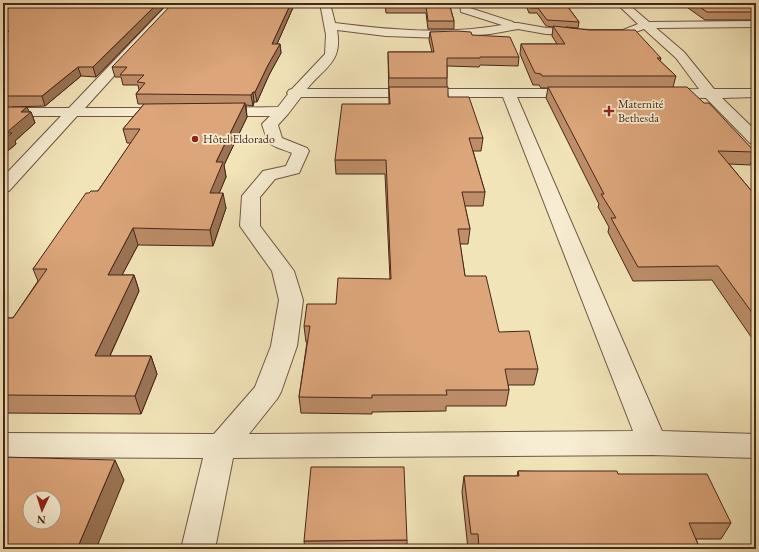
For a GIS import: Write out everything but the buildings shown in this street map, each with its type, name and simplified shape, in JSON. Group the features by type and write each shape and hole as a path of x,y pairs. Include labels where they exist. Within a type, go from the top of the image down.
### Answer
{"street":[{"path":"3,187 175,3"},
{"path":"198,549 221,446 267,392 284,346 291,300 283,271 250,226 251,196 269,175 293,169 301,151 275,141 270,124 331,56 333,38 329,26 325,3"},
{"path":"466,3 464,4 465,10 484,17 518,26 546,31 624,33 646,25 756,24"},
{"path":"621,3 680,55 710,94 756,140"},
{"path":"329,26 386,33 443,35 490,31 518,26"},
{"path":"508,93 652,444"},
{"path":"204,112 289,102 508,93 594,94"},
{"path":"648,94 756,93"},
{"path":"3,112 181,112"},
{"path":"3,445 221,446 652,444 756,446"}],"place":[{"name":"Maternité Bethesda","path":"609,111"},
{"name":"Hôtel Eldorado","path":"195,139"}]}
